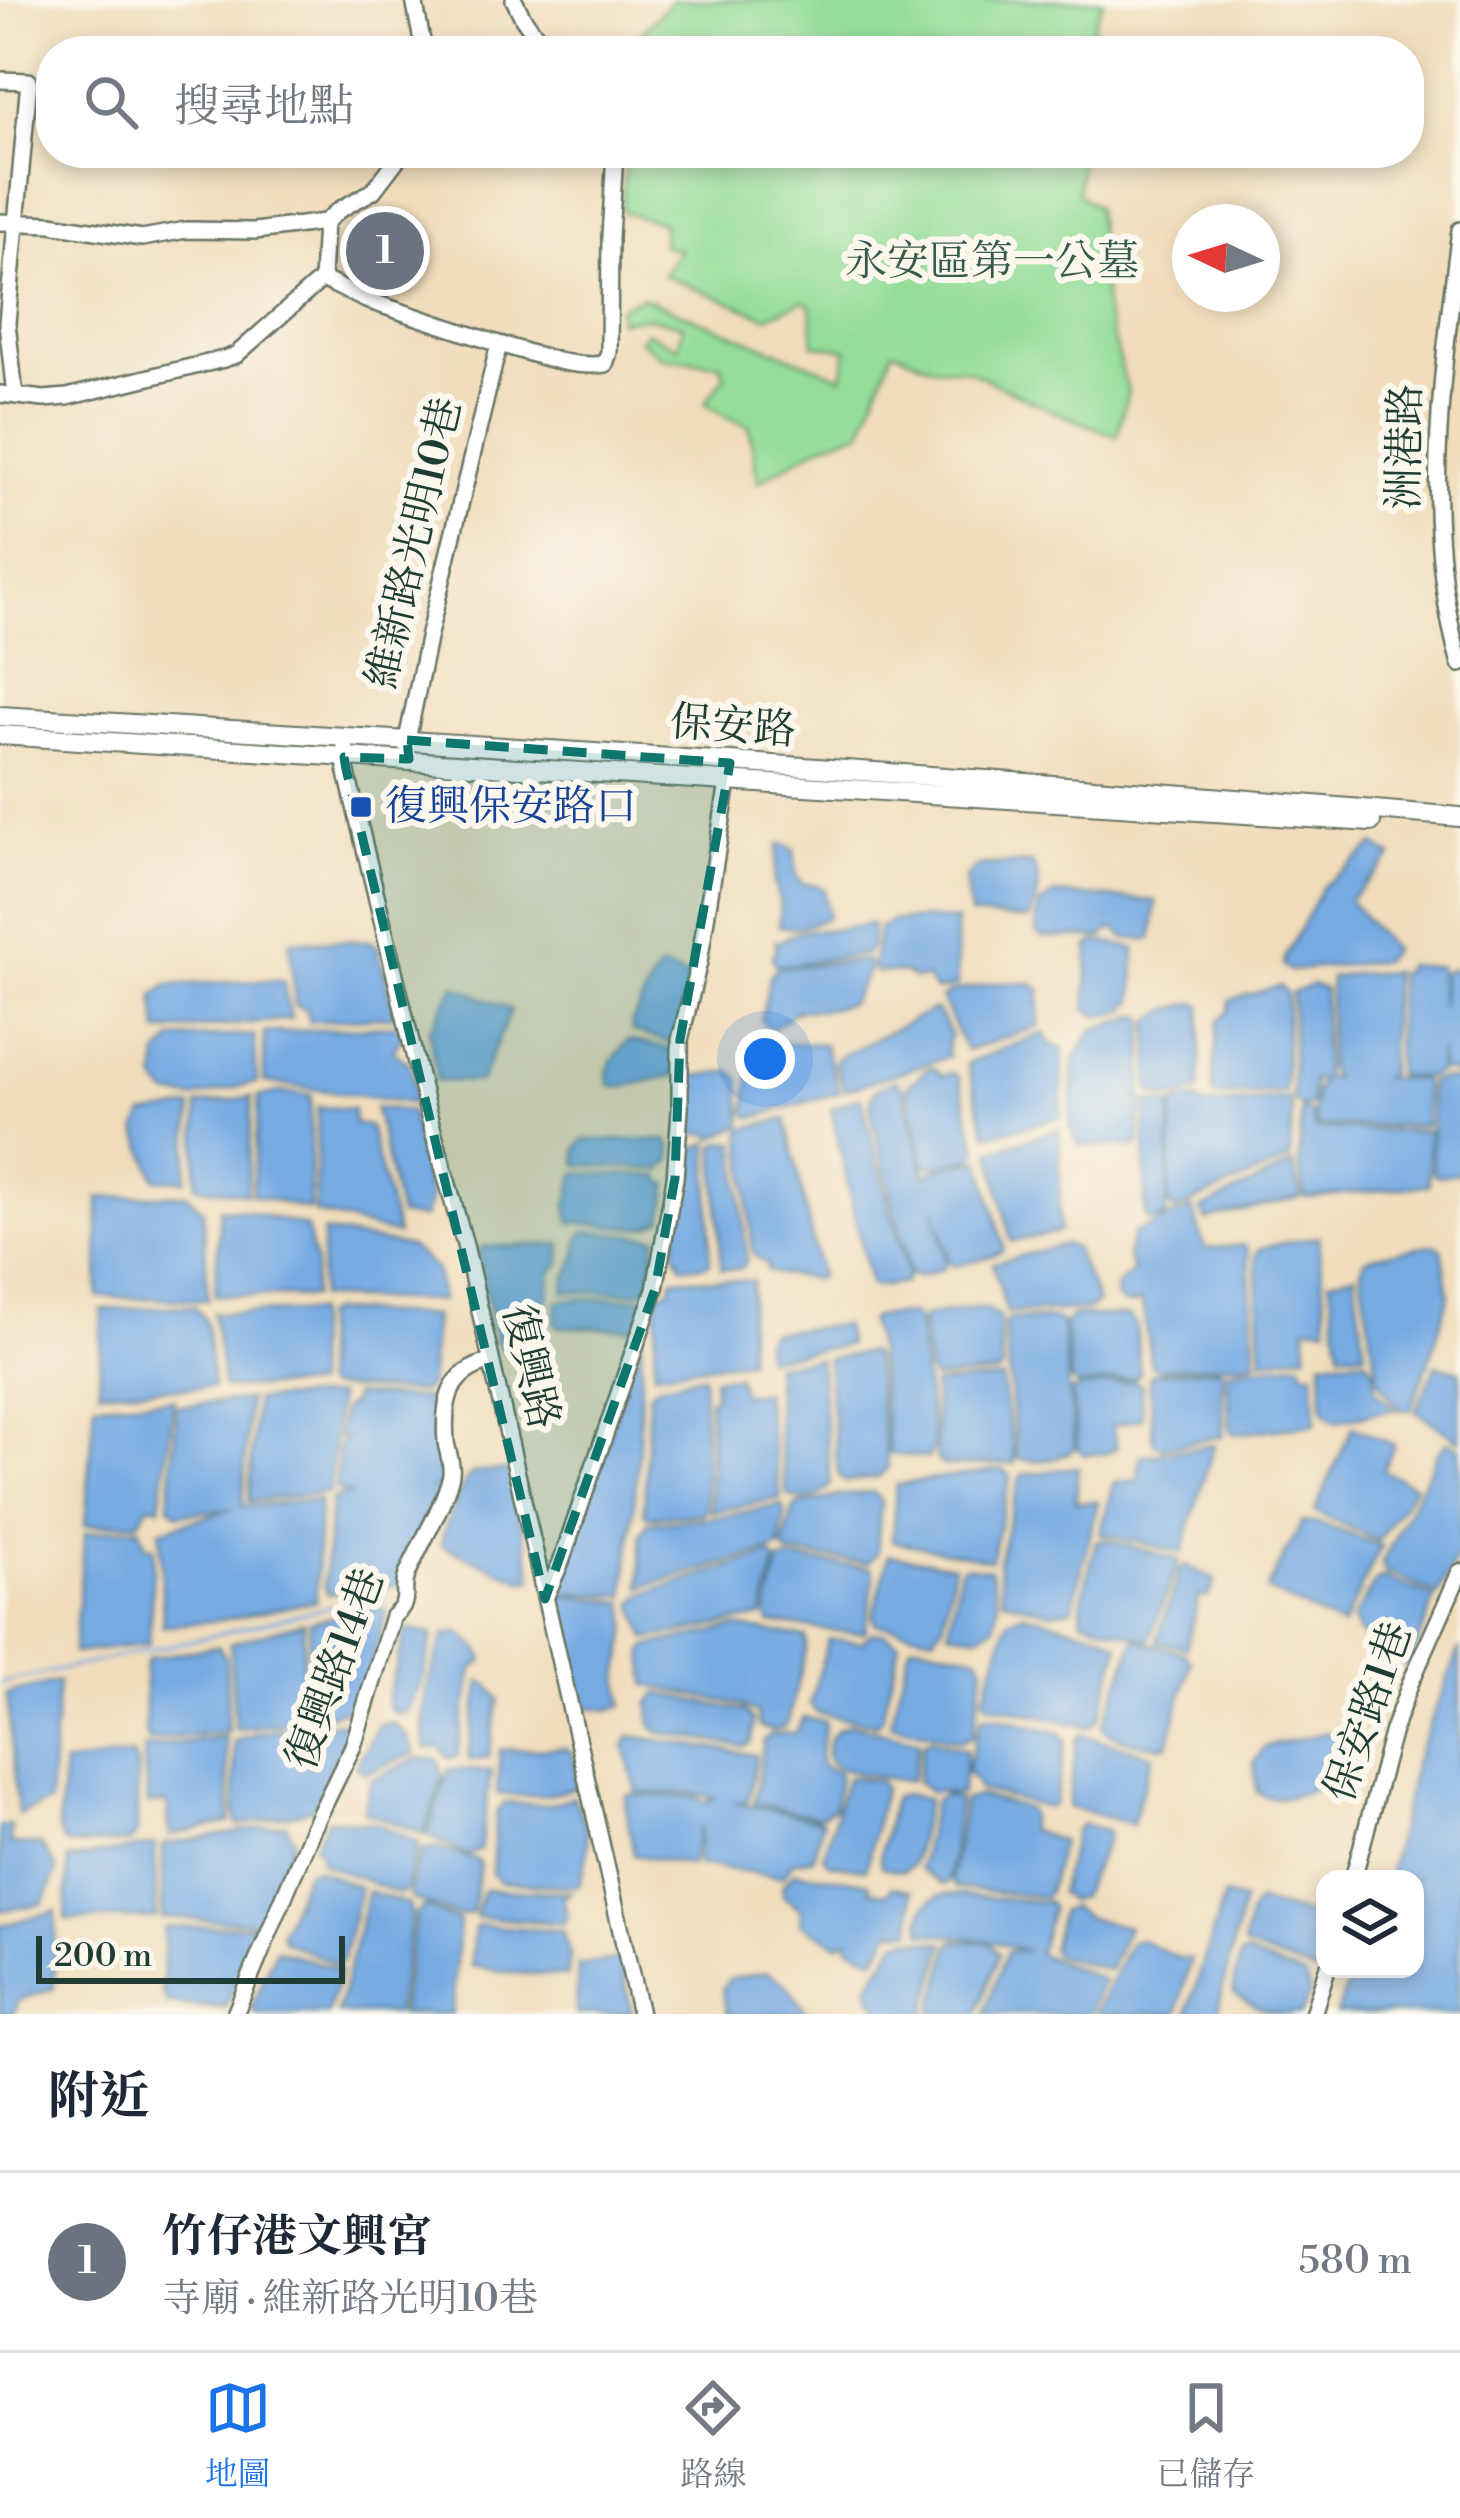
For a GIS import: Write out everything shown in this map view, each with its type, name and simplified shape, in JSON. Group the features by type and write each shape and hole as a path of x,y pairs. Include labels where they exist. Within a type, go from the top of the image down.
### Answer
{"main road":[{"name":"保安路","path":"0,716 345,747"},
{"name":"保安路","path":"0,735 408,750 1460,829"},
{"name":"保安路","path":"730,771 1190,794 1460,817"}],"street":[{"path":"414,0 421,36"},
{"path":"514,0 536,36"},
{"path":"0,80 29,81 8,221 7,394 67,397 236,355 322,279 325,222"},
{"path":"8,221 135,238 325,222 373,191 391,168"},
{"path":"322,279 366,300 499,344 572,364 605,364 614,168"},
{"name":"洲港路","path":"1460,230 1443,368 1438,476 1442,562 1460,664"},
{"name":"維新路光明10巷","path":"408,750 429,634 499,344"},
{"name":"復興路","path":"345,747 427,1109 465,1245 640,2014"},
{"path":"545,1599 655,1289 675,1178 680,1040 699,962 730,771"},
{"name":"復興路14巷","path":"235,2014 312,1830 353,1746 393,1616 404,1607 405,1580 452,1475 446,1442 449,1394 464,1372 491,1362"},
{"name":"保安路1巷","path":"1355,1870 1393,1730 1460,1572"},
{"path":"1313,2014 1324,1978"}],"highlighted area":[{"path":"407,740 730,763 680,1040 675,1178 655,1289 545,1599 344,757 409,759"}],"green space":[{"path":"673,0 1104,0 1091,36 638,36"},
{"name":"永安區第一公墓","path":"625,168 1080,168 1078,194 1096,207 1106,315 1128,391 1117,436 965,369 933,367 893,350 862,431 823,444 758,482 749,426 705,403 725,376 720,364 663,358 640,340 646,332 678,347 683,325 645,317 619,321 619,308 641,297 842,377 847,349 814,345 811,306 803,301 767,317 663,275 679,250 662,245 663,223 622,212"}],"water":[{"path":"778,845 794,850 796,876 802,884 824,889 828,916 805,926 779,926 774,882"},
{"path":"1375,845 1392,857 1349,900 1392,950 1382,961 1290,971 1283,966 1322,887"},
{"path":"1032,863 1038,892 1029,920 970,915 965,878 978,866"},
{"path":"1054,894 1156,901 1153,936 1150,940 1124,938 1117,930 1109,930 1104,937 1042,937 1036,932 1039,906"},
{"path":"892,921 956,921 957,986 936,991 926,978 876,972 872,966 880,927"},
{"path":"871,924 871,948 866,954 774,963 776,941 794,933"},
{"path":"290,941 370,941 377,946 397,1016 309,1022 306,1009 295,1006"},
{"path":"1096,941 1135,948 1134,1003 1126,1004 1128,1010 1101,1015 1086,1009 1089,947"},
{"path":"866,960 869,969 850,1003 796,1011 774,1028 761,1020 776,968"},
{"path":"1405,965 1439,967 1441,1007 1442,974 1460,970 1460,1075 1441,1070 1440,1053 1439,1072 1427,1078 1396,1075 1398,973"},
{"path":"662,968 693,979 678,1039 671,1043 632,1031 631,1024"},
{"path":"1393,972 1389,1074 1381,1078 1421,1079 1426,1126 1317,1126 1314,1101 1322,1079 1313,1081 1311,1105 1303,1107 1293,1101 1292,993 1312,985 1324,989 1324,1077 1333,1078 1328,1069 1330,978"},
{"path":"283,980 291,1019 159,1032 154,996 168,985"},
{"path":"995,983 1032,983 1040,989 1039,1026 966,1051 941,998"},
{"path":"455,985 511,1010 480,1082 437,1081 429,1031"},
{"path":"1280,986 1287,993 1285,1092 1215,1096 1218,1022 1229,1011 1230,1000"},
{"path":"1202,1006 1199,1091 1173,1097 1155,1094 1149,1090 1150,1021 1170,1009"},
{"path":"933,1010 951,1036 948,1057 845,1090 837,1058"},
{"path":"1140,1015 1145,1018 1139,1143 1134,1147 1079,1145 1070,1127 1075,1058 1093,1030"},
{"path":"404,1025 393,1051 410,1064 418,1104 264,1082 264,1033"},
{"path":"1045,1033 1051,1045 1063,1048 1061,1117 987,1135 967,1063"},
{"path":"254,1035 257,1082 193,1099 168,1095 156,1081 159,1056 173,1039"},
{"path":"764,1039 824,1044 840,1092 752,1118 746,1113 753,1051"},
{"path":"628,1040 674,1050 675,1075 617,1088 610,1085 610,1067"},
{"path":"929,1068 959,1078 978,1150 975,1157 925,1166 907,1086"},
{"path":"731,1071 740,1079 743,1124 713,1139 712,1134 691,1134 687,1084 695,1076"},
{"path":"895,1080 903,1088 925,1175 948,1165 981,1160 1003,1250 954,1266 934,1208 944,1268 917,1277 910,1274 870,1106 874,1091"},
{"path":"1460,1080 1460,1173 1437,1176 1433,1172 1429,1082"},
{"path":"279,1092 311,1095 310,1210 252,1195 259,1097"},
{"path":"252,1097 247,1194 196,1186 198,1105"},
{"path":"861,1097 908,1276 904,1283 870,1285 831,1109"},
{"path":"1288,1098 1290,1159 1174,1211 1168,1202 1174,1105 1180,1100 1197,1100 1201,1106"},
{"path":"1146,1101 1171,1105 1166,1217 1149,1221 1145,1215"},
{"path":"192,1107 186,1180 156,1179 137,1131 144,1115"},
{"path":"318,1107 353,1109 354,1124 369,1126 397,1235 315,1213"},
{"path":"375,1107 410,1111 430,1199 424,1218 399,1216"},
{"path":"1301,1109 1311,1113 1315,1129 1429,1131 1429,1185 1306,1198 1299,1165"},
{"path":"786,1119 820,1276 816,1279 773,1273 753,1255 742,1129"},
{"path":"1060,1129 1059,1232 1011,1242 991,1151"},
{"path":"584,1140 668,1140 672,1159 662,1170 579,1165 577,1148"},
{"path":"736,1142 747,1261 740,1269 721,1269 715,1146"},
{"path":"709,1143 710,1263 683,1266 674,1251 688,1155"},
{"path":"1292,1164 1302,1197 1206,1220 1201,1210"},
{"path":"576,1173 660,1176 669,1184 663,1219 639,1228 570,1222 567,1205"},
{"path":"186,1194 203,1210 208,1300 98,1297 99,1198"},
{"path":"220,1208 306,1227 315,1264 312,1297 215,1295"},
{"path":"1192,1208 1205,1249 1244,1245 1248,1250 1256,1362 1159,1369 1151,1365 1142,1302 1125,1305 1116,1297 1117,1286 1133,1271 1127,1256 1133,1234"},
{"path":"586,1231 657,1237 650,1283 642,1292 564,1292"},
{"path":"323,1232 410,1247 436,1270 441,1301 319,1298"},
{"path":"1318,1236 1327,1326 1306,1326 1307,1353 1262,1360 1256,1255 1260,1248"},
{"path":"562,1244 561,1263 552,1272 538,1354 506,1355 495,1339 478,1251"},
{"path":"1065,1244 1074,1248 1098,1302 1088,1310 1007,1313 993,1263"},
{"path":"1434,1244 1442,1249 1449,1295 1411,1409 1400,1410 1378,1379 1361,1271 1364,1260 1373,1256"},
{"path":"1355,1274 1365,1353 1340,1352 1329,1280"},
{"path":"673,1278 753,1281 748,1360 654,1372 658,1292 670,1290"},
{"path":"558,1301 646,1301 639,1324 631,1328 560,1327 555,1323"},
{"path":"194,1306 206,1321 213,1387 99,1390 102,1310"},
{"path":"975,1308 999,1317 1002,1369 997,1374 934,1379 929,1373 924,1316"},
{"path":"331,1311 434,1316 429,1387 421,1392 327,1388 322,1383 322,1316"},
{"path":"315,1312 314,1386 223,1388 213,1313"},
{"path":"910,1314 917,1318 932,1427 933,1450 928,1458 889,1454 869,1321"},
{"path":"1072,1316 1129,1316 1136,1325 1140,1374 1078,1386 1071,1380 1065,1324"},
{"path":"1009,1319 1062,1323 1075,1448 1055,1459 1017,1458 1004,1323"},
{"path":"843,1325 848,1345 765,1358 764,1340 769,1332"},
{"path":"642,1335 639,1451 625,1596 563,1593 558,1587"},
{"path":"869,1352 888,1468 878,1477 845,1482 838,1474 827,1359"},
{"path":"819,1359 831,1484 817,1496 799,1499 787,1495 774,1364"},
{"path":"1366,1359 1373,1368 1376,1390 1395,1409 1336,1421 1323,1409 1322,1360"},
{"path":"1301,1362 1304,1371 1314,1371 1316,1424 1235,1434 1230,1430 1227,1370"},
{"path":"1436,1365 1460,1371 1460,1441 1416,1411"},
{"path":"1219,1368 1223,1372 1223,1436 1163,1448 1153,1442 1152,1373"},
{"path":"703,1375 706,1509 702,1514 648,1517 644,1512 649,1393 656,1386"},
{"path":"737,1376 742,1394 763,1392 781,1498 711,1512 709,1399 714,1398 713,1378"},
{"path":"1002,1379 1015,1463 945,1466 937,1460 934,1384"},
{"path":"1135,1381 1141,1384 1142,1418 1112,1426 1117,1447 1084,1455 1078,1449 1072,1392"},
{"path":"354,1395 430,1399 440,1404 448,1474 443,1487 434,1488 441,1493 403,1584 328,1594 324,1585 331,1502 351,1495 336,1489 338,1445 347,1439 338,1438 342,1409"},
{"path":"337,1396 329,1493 249,1501 255,1400"},
{"path":"174,1399 160,1507 148,1505 139,1522 85,1526 95,1403"},
{"path":"248,1400 243,1506 319,1500 316,1601 163,1626 160,1530 232,1509 178,1514 169,1506 177,1406"},
{"path":"1353,1426 1394,1445 1383,1470 1415,1486 1378,1541 1315,1511"},
{"path":"1447,1442 1460,1448 1460,1550 1438,1595 1384,1571 1382,1563"},
{"path":"1214,1445 1182,1553 1100,1533 1115,1482 1138,1480 1140,1456"},
{"path":"1078,1467 1076,1502 1098,1502 1072,1608 1053,1612 1002,1599 998,1561 1021,1475"},
{"path":"1002,1469 1011,1476 991,1560 892,1541 896,1485"},
{"path":"511,1471 533,1579 522,1580 441,1545 468,1478 480,1472"},
{"path":"873,1492 881,1502 877,1553 868,1563 789,1554 782,1548 798,1505"},
{"path":"782,1505 779,1548 641,1587 641,1533 648,1523"},
{"path":"1302,1522 1320,1523 1381,1546 1342,1627 1267,1590"},
{"path":"139,1527 146,1546 154,1547 149,1644 73,1653 85,1533"},
{"path":"1105,1539 1179,1560 1149,1640 1082,1619 1096,1541"},
{"path":"771,1554 776,1561 762,1617 647,1639 634,1603 643,1594"},
{"path":"889,1555 954,1565 943,1624 934,1636 876,1624 873,1617"},
{"path":"779,1562 872,1568 865,1632 770,1623 766,1615"},
{"path":"1186,1565 1216,1581 1208,1597 1199,1597 1186,1648 1157,1641 1180,1569"},
{"path":"960,1569 990,1569 998,1604 994,1626 978,1635 949,1631"},
{"path":"1384,1577 1435,1598 1409,1668 1359,1633 1353,1619 1375,1582"},
{"path":"559,1595 625,1602 628,1626 620,1673 623,1705 609,1710 580,1706 556,1603"},
{"path":"379,1607 387,1611 361,1705 330,1714 306,1713 310,1622"},
{"path":"1023,1613 1104,1635 1120,1645 1099,1720 1089,1727 990,1704 984,1698 1008,1620"},
{"path":"304,1622 301,1716 296,1721 235,1729 230,1643"},
{"path":"735,1627 806,1637 783,1728 759,1727 757,1713 737,1704 647,1685 644,1651 650,1646"},
{"path":"406,1629 433,1634 422,1682 406,1712 396,1713 389,1709 387,1698"},
{"path":"459,1632 479,1649 484,1661 473,1669 457,1756 449,1758 439,1747 426,1749 425,1703 445,1635"},
{"path":"872,1633 883,1633 900,1643 881,1719 876,1724 817,1713 810,1705 828,1639 862,1642"},
{"path":"1135,1639 1184,1653 1191,1661 1168,1745 1134,1742 1103,1728"},
{"path":"910,1645 979,1656 984,1666 973,1736 960,1741 890,1724"},
{"path":"218,1646 226,1657 228,1731 149,1741 145,1734 145,1666 149,1658"},
{"path":"1460,1648 1460,2014 1336,2014 1350,1978 1424,1978 1424,1870 1389,1870 1415,1761"},
{"path":"58,1682 49,1802 18,1815 7,1694"},
{"path":"481,1682 499,1699 489,1757 470,1760 468,1755"},
{"path":"659,1693 744,1711 753,1720 751,1742 744,1747 659,1732 652,1727 650,1702"},
{"path":"982,1716 1061,1733 1066,1741 1055,1804 1049,1808 979,1790 966,1773"},
{"path":"803,1718 826,1722 819,1760 839,1776 834,1808 818,1817 754,1803 764,1740 771,1734 796,1733"},
{"path":"341,1722 350,1727 313,1809 238,1826 234,1741 258,1732"},
{"path":"393,1723 415,1753 366,1773 356,1766 379,1724"},
{"path":"851,1724 919,1741 912,1780 832,1764 827,1757 830,1739 839,1728"},
{"path":"1327,1732 1360,1752 1351,1771 1291,1796 1267,1797 1257,1792 1254,1762 1265,1747"},
{"path":"1082,1735 1153,1755 1132,1824 1068,1807 1077,1740"},
{"path":"225,1736 231,1822 170,1836 167,1803 148,1804 143,1748"},
{"path":"630,1736 756,1755 748,1801 735,1802 823,1821 813,1858 793,1862 783,1877 697,1865 701,1825 691,1865 634,1855 627,1795 697,1797 706,1803 714,1798 694,1793 637,1793 625,1746"},
{"path":"930,1739 967,1750 961,1794 931,1792 917,1782 923,1744"},
{"path":"565,1748 572,1753 580,1786 539,1795 497,1794 500,1750"},
{"path":"131,1755 137,1763 137,1833 131,1842 64,1843 58,1830 64,1764"},
{"path":"418,1758 438,1760 443,1777 424,1834 364,1811 371,1780"},
{"path":"449,1769 491,1771 480,1850 467,1855 427,1835"},
{"path":"846,1779 879,1781 884,1788 866,1869 828,1863 823,1856"},
{"path":"904,1794 928,1799 912,1865 903,1871 881,1867 880,1856 893,1798"},
{"path":"944,1795 959,1800 948,1883 943,1885 919,1869 934,1801"},
{"path":"979,1796 1028,1809 1028,1830 1061,1841 1044,1897 956,1888 951,1880 964,1800"},
{"path":"573,1797 588,1840 579,1885 499,1882 492,1874 496,1813 505,1803 546,1805"},
{"path":"328,1819 377,1824 419,1843 406,1890 400,1894 321,1863 314,1845"},
{"path":"286,1824 294,1840 258,1922 162,1918 163,1845"},
{"path":"1083,1824 1108,1832 1107,1840 1080,1897 1069,1901 1059,1893 1076,1829"},
{"path":"11,1825 10,1844 41,1845 57,1870 43,1904 0,1911 0,1827"},
{"path":"155,1845 156,1918 66,1920 68,1860"},
{"path":"437,1848 480,1865 472,1912 460,1916 409,1894 422,1850"},
{"path":"315,1869 360,1888 342,1962 335,1964 284,1941 280,1933 306,1872"},
{"path":"795,1872 865,1882 870,1890 887,1894 892,1886 912,1891 912,1930 892,1930 875,1958 848,1946 848,1939 837,1944 801,1923 801,1909 783,1896 782,1886"},
{"path":"483,1890 571,1892 563,1899 568,1917 563,1923 475,1917"},
{"path":"368,1891 409,1905 412,1915 396,2013 337,2014"},
{"path":"946,1894 1048,1902 1051,1909 1037,1953 1104,1980 1089,2014 984,2014 1007,1951 1027,1951 923,1932 925,1907"},
{"path":"1224,1896 1243,1901 1217,2014 1187,2014"},
{"path":"1257,1902 1316,1918 1315,1973 1243,1946 1249,1915"},
{"path":"424,1906 459,1921 452,2014 400,2014 416,1915"},
{"path":"1071,1907 1088,1918 1128,1927 1109,1970 1054,1955 1051,1949 1060,1912"},
{"path":"56,1911 54,1988 19,2000 14,2014 0,2014 0,1926"},
{"path":"256,1925 259,1930 225,2008 168,2004 162,1993 164,1928"},
{"path":"477,1925 562,1931 570,1956 567,1976 471,1966"},
{"path":"906,1938 945,1943 925,2014 886,2014 868,1986 897,1942"},
{"path":"1139,1939 1191,1959 1177,2014 1095,2014 1130,1942"},
{"path":"954,1941 990,1943 999,1954 977,2014 932,2014"},
{"path":"276,1949 340,1970 328,2014 258,2014 251,2009"},
{"path":"1246,1954 1305,1977 1310,1993 1301,2014 1265,2010 1233,1992 1240,1956"},
{"path":"621,1959 632,2014 576,2014 578,1966"},
{"path":"767,1972 786,1984 808,2014 727,2014 722,1989 729,1979"}],"waterway":[{"path":"0,1683 352,1601 385,1599"}],"place":[{"name":"竹仔港文興宮","path":"385,251"},
{"name":"復興保安路口","path":"361,807"}]}
